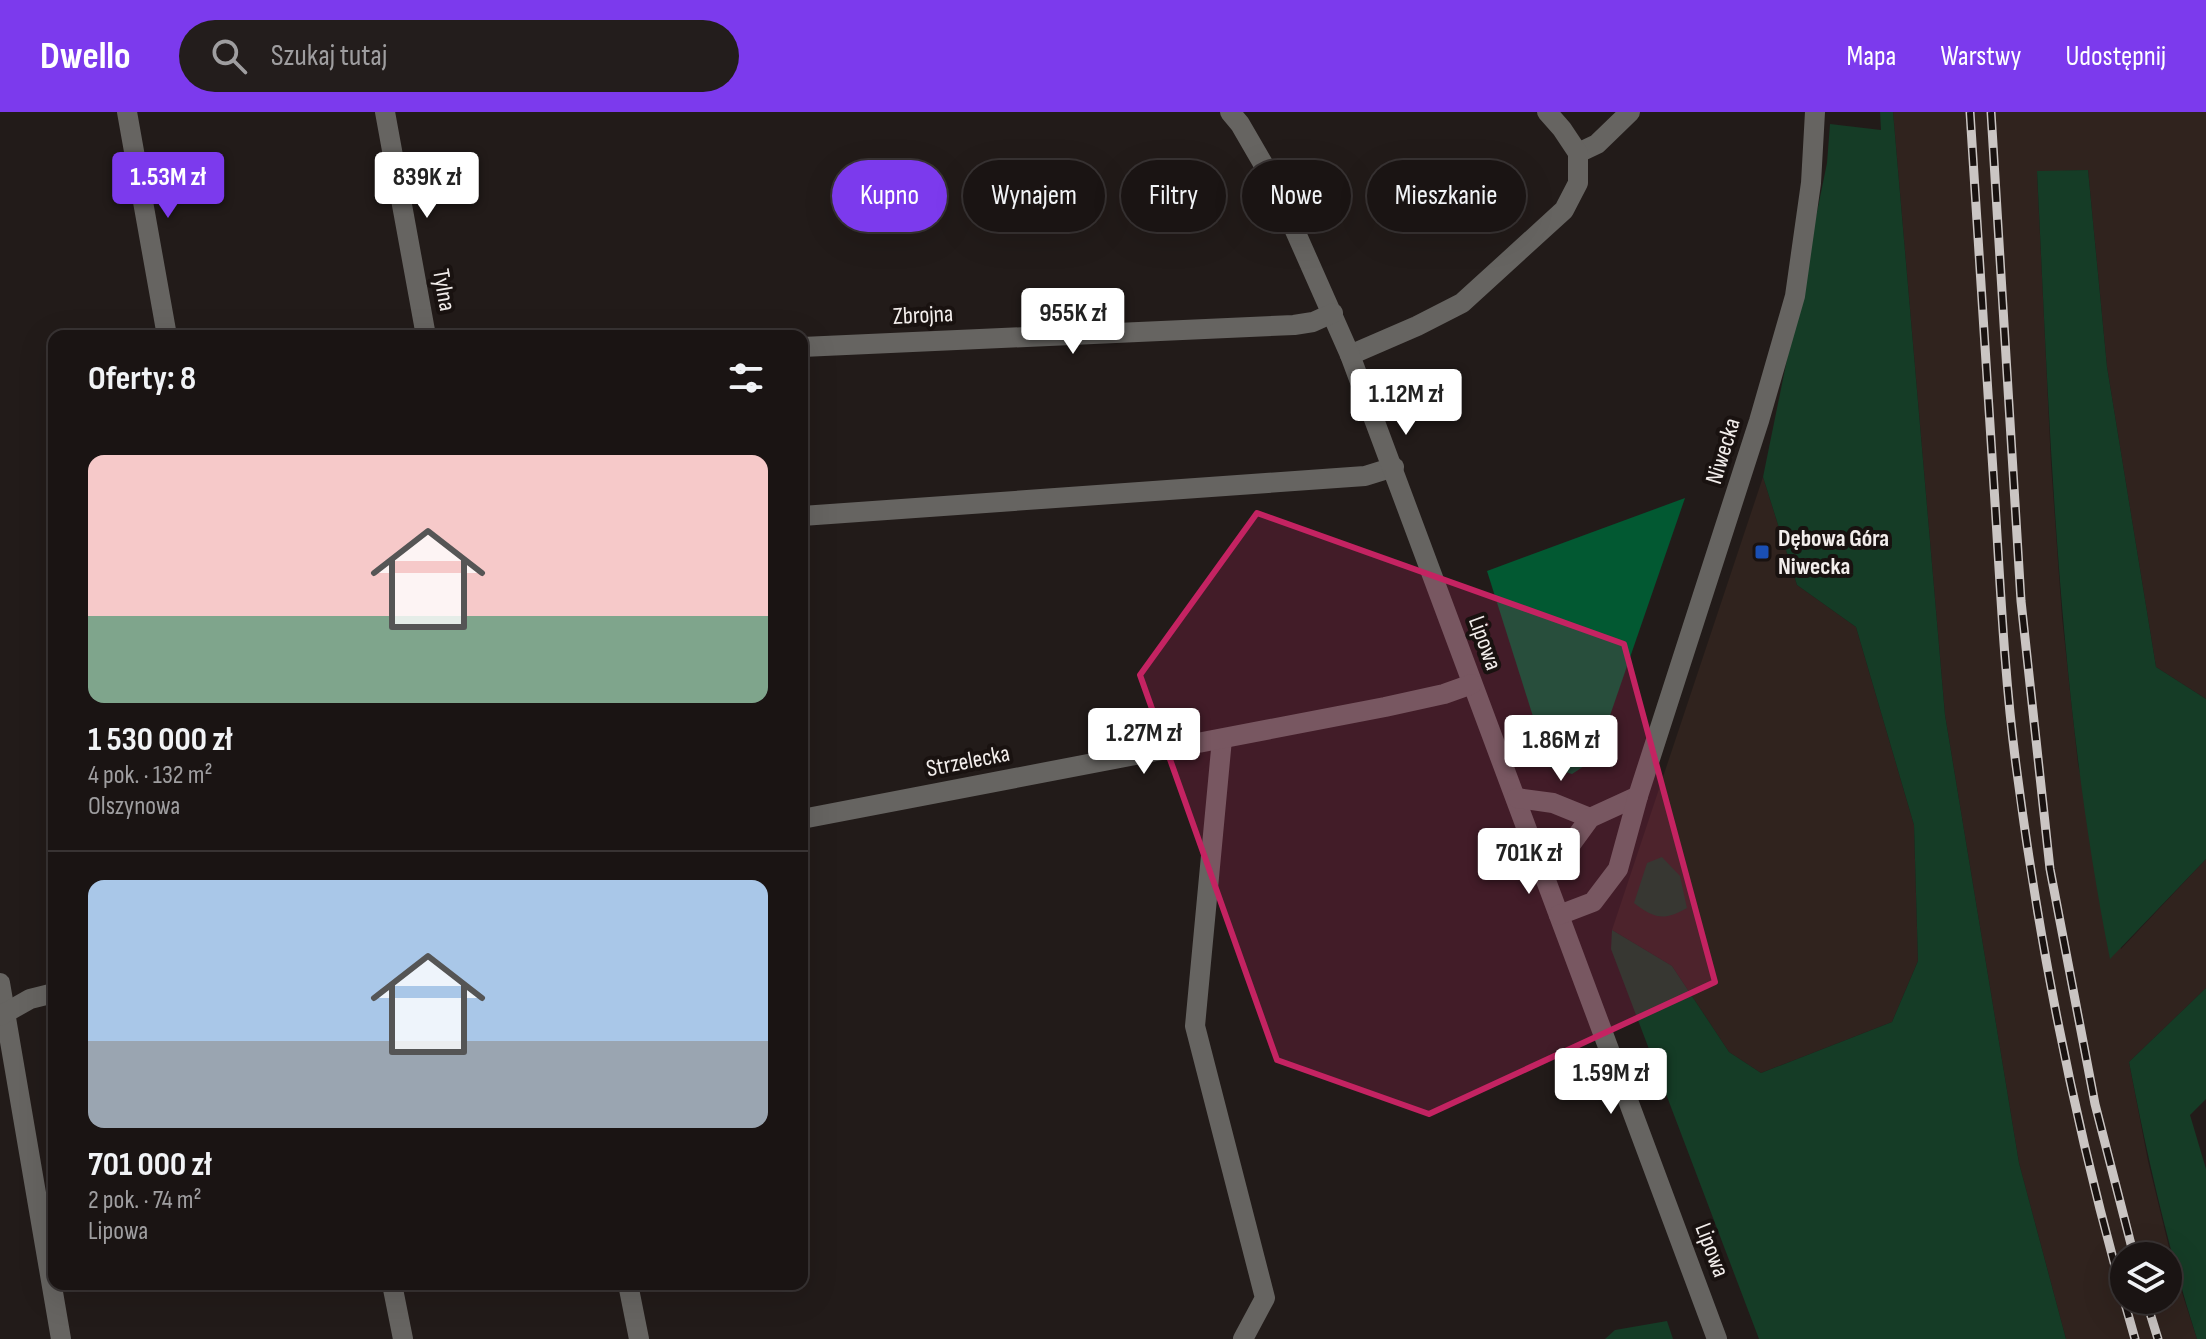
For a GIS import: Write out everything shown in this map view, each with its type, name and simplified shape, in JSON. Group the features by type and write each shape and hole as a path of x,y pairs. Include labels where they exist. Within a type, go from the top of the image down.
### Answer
{"street":[{"path":"127,112 166,330"},
{"name":"Tylna","path":"385,112 425,330"},
{"name":"Lipowa","path":"1230,112 1273,181 1350,355 1717,1339"},
{"path":"1350,355 1462,303 1564,210 1578,183 1578,153 1547,112"},
{"path":"1578,153 1597,144 1630,112"},
{"name":"Niwecka","path":"1559,915 1593,902 1618,869 1638,796 1723,541 1795,296 1811,183 1815,112"},
{"name":"Zbrojna","path":"808,347 1294,325 1313,322 1333,313"},
{"path":"808,516 1365,476 1394,467"},
{"name":"Strzelecka","path":"808,818 1385,707 1444,694 1472,684"},
{"path":"1222,739 1195,1026 1265,1298 1243,1339"},
{"path":"1540,863 1571,844 1590,818 1638,796"},
{"path":"1517,798 1553,803 1590,818"},
{"path":"0,983 48,1266"},
{"path":"3,1014 30,999 48,994"},
{"path":"52,1290 61,1339"},
{"path":"393,1290 403,1339"},
{"path":"629,1290 639,1339"}],"highlighted area":[{"path":"1257,513 1624,644 1715,982 1429,1114 1277,1060 1140,675"}],"shaded area":[{"path":"1893,112 2206,112 2206,699 2156,667 2107,367 2088,170 2037,172 2051,464 2062,617 2078,764 2121,949 2206,859 2206,988 2129,1062 2168,1242 2110,1242 2110,1314 2182,1314 2182,1293 2197,1339 2066,1339 2019,1163 1945,715"},
{"path":"1763,477 1797,585 1856,627 1914,825 1918,961 1892,1022 1761,1073 1729,1052 1672,966 1612,930"}],"green space":[{"path":"1880,112 1893,112 1945,715 2019,1163 2066,1339 1759,1339 1611,949 1612,930 1672,966 1729,1052 1761,1073 1892,1022 1918,961 1914,825 1856,627 1797,585 1763,477 1827,163 1830,124 1881,130"},
{"path":"2088,170 2107,367 2156,667 2206,699 2206,859 2110,959 2092,862 2067,665 2052,468 2037,171"},
{"path":"1685,498 1595,759 1572,774 1549,767 1487,571"},
{"path":"1662,857 1680,876 1687,908 1666,916 1654,915 1634,903 1647,863"},
{"path":"2206,988 2206,1099 2190,1115 2206,1169 2206,1339 2197,1339 2182,1288 2182,1242 2169,1242 2129,1062"},
{"path":"1667,1321 1673,1339 1605,1339 1615,1330"}],"railway":[{"path":"1970,112 2003,626 2016,765 2060,1034 2110,1248"},
{"path":"1991,112 2021,601 2050,869 2095,1104 2130,1242"},
{"path":"2128,1314 2135,1339"},
{"path":"2150,1314 2158,1339"}],"place":[{"name":"Dębowa Góra Niwecka","path":"1762,552"}]}
